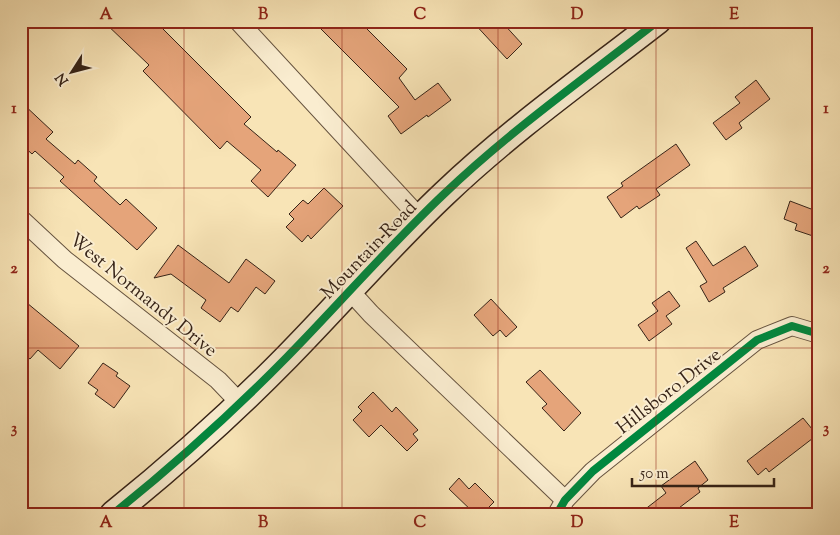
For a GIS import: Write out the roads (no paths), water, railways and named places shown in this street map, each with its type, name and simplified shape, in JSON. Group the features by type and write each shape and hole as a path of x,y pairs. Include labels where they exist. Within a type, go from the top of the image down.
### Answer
{"main road":[{"name":"Mountain Road","path":"113,514 161,475 240,403 445,193 494,150 658,21"}],"street":[{"path":"238,21 420,218"},
{"name":"West Normandy Drive","path":"21,218 65,260 218,380 240,403"},
{"name":"Hillsboro Drive","path":"350,291 561,507 593,471 757,340 792,326 819,334"}]}
